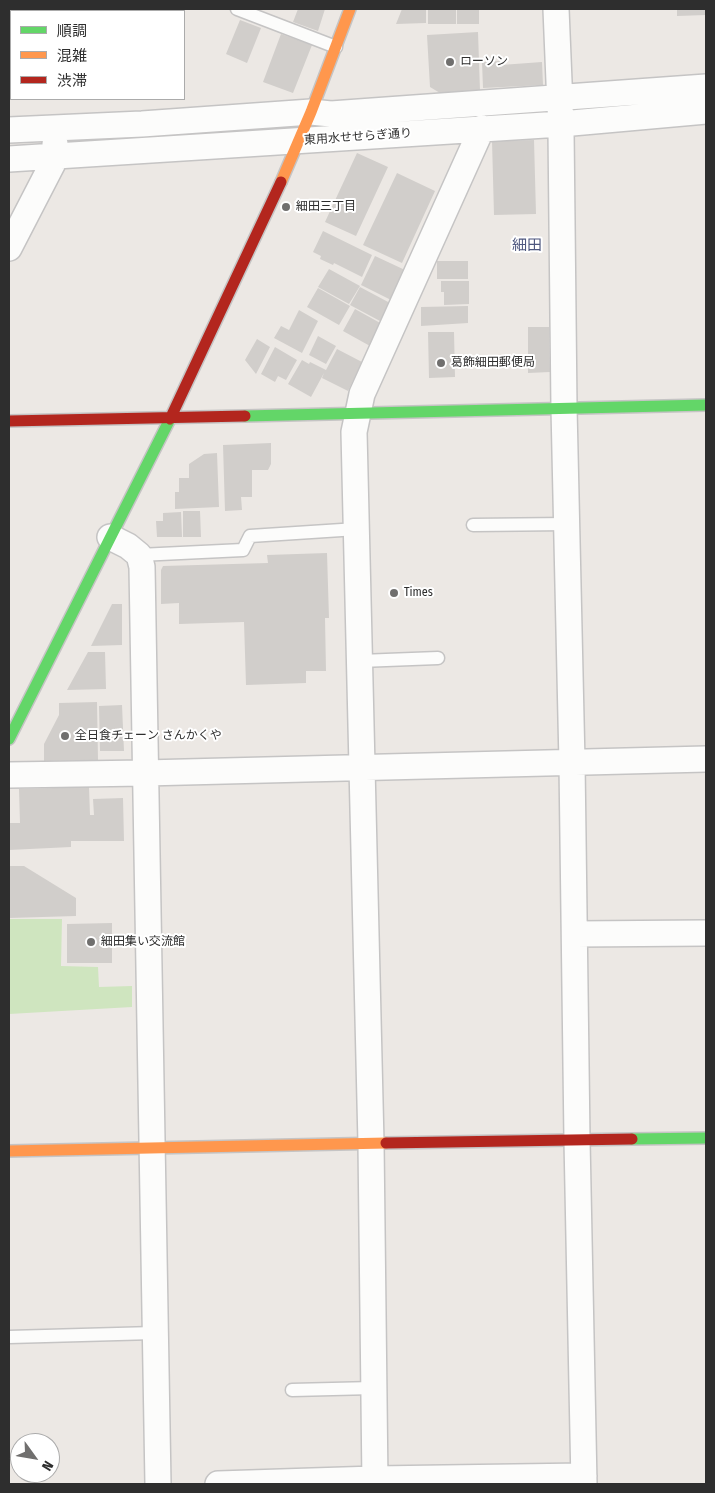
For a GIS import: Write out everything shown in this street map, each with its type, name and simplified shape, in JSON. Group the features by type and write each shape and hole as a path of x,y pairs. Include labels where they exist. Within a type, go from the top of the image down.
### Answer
{"street":[{"path":"9,739 170,417 299,141 350,9"},
{"path":"218,1484 584,1480 564,408 561,124 556,9"},
{"path":"9,130 55,129 311,112 331,114 706,87"},
{"name":"東用水せせらぎ通り","path":"9,159 561,124 706,111"},
{"path":"375,1482 371,1143 354,432 362,394 482,128"},
{"path":"9,248 56,157 55,129"},
{"path":"9,421 706,405"},
{"path":"110,537 128,546 138,555 142,567 158,1484"},
{"path":"9,775 706,759"},
{"path":"575,934 706,933"},
{"path":"9,1151 706,1138"}],"lane":[{"path":"237,9 336,47"},
{"path":"472,525 567,524"},
{"path":"138,555 243,550 250,536 357,530"},
{"path":"360,661 438,658"},
{"path":"9,1337 154,1333"},
{"path":"292,1390 373,1388"}],"green space":[{"path":"9,919 62,919 61,966 98,967 99,987 132,986 132,1007 9,1014"}],"building":[{"path":"298,9 325,9 318,31 293,22"},
{"path":"402,9 426,9 426,23 396,24"},
{"path":"428,9 456,9 456,24 428,24"},
{"path":"457,9 479,9 479,24 457,24"},
{"path":"677,9 706,9 706,15 677,16"},
{"path":"240,20 261,28 247,63 226,54"},
{"path":"478,32 480,91 440,93 430,87 427,35"},
{"path":"281,34 312,45 293,93 263,82"},
{"path":"501,61 501,65 542,62 543,85 483,88 482,62"},
{"path":"534,140 536,214 494,215 492,141"},
{"path":"357,153 388,167 356,236 325,222"},
{"path":"397,173 435,191 402,263 363,245"},
{"path":"323,231 372,255 362,277 334,263 333,265 320,259 321,256 313,252"},
{"path":"375,256 405,270 391,300 361,285"},
{"path":"437,261 468,261 468,279 437,279"},
{"path":"329,269 360,286 349,304 318,287"},
{"path":"441,281 469,281 469,304 444,305 444,292 441,292"},
{"path":"360,287 390,303 380,321 350,305"},
{"path":"318,288 350,306 339,325 307,307"},
{"path":"468,306 468,323 421,326 421,307"},
{"path":"355,309 382,324 370,346 343,331"},
{"path":"299,310 318,321 302,353 274,338 281,326 289,330"},
{"path":"528,327 549,327 550,372 528,373"},
{"path":"428,332 454,332 455,377 429,378"},
{"path":"318,336 336,346 326,364 309,355"},
{"path":"257,339 270,347 256,374 245,360"},
{"path":"275,347 297,360 286,380 278,376 275,382 261,374"},
{"path":"337,349 362,362 348,391 322,378 324,373 311,397 288,384 302,360 326,370"},
{"path":"271,443 271,464 268,470 252,470 252,497 241,497 242,510 225,511 223,445"},
{"path":"217,453 219,507 175,509 175,492 179,492 179,478 189,478 189,464 204,454"},
{"path":"183,511 200,511 201,537 183,537"},
{"path":"181,512 182,537 157,537 156,521 163,521 163,513"},
{"path":"327,553 329,618 325,618 326,671 306,671 306,683 246,685 244,622 179,624 179,603 161,604 161,570 163,566 268,563 267,555"},
{"path":"112,604 122,604 122,645 91,646"},
{"path":"88,652 105,652 106,689 67,690"},
{"path":"97,702 98,760 44,761 44,744 59,715 59,703"},
{"path":"122,705 124,751 100,751 99,706"},
{"path":"89,787 90,815 94,815 93,799 123,798 124,841 71,841 71,847 9,850 9,823 20,823 19,789"},
{"path":"9,866 24,866 76,898 76,916 9,918"},
{"path":"112,923 112,963 67,963 67,924"}],"traffic: fast":[{"path":"245,416 706,405"},
{"path":"9,739 170,419"},
{"path":"632,1139 706,1138"}],"traffic: slow":[{"path":"281,182 311,112 350,9"},
{"path":"9,1151 386,1143"}],"traffic: jam":[{"path":"170,419 281,182"},
{"path":"9,421 245,416"},
{"path":"386,1143 632,1139"}],"place":[{"name":"ローソン","path":"450,62"},
{"name":"細田三丁目","path":"286,207"},
{"name":"葛飾細田郵便局","path":"441,363"},
{"name":"Times","path":"394,593"},
{"name":"全日食チェーン さんかくや","path":"65,736"},
{"name":"細田集い交流館","path":"91,942"}],"district":[{"name":"細田","path":"527,246"}]}
